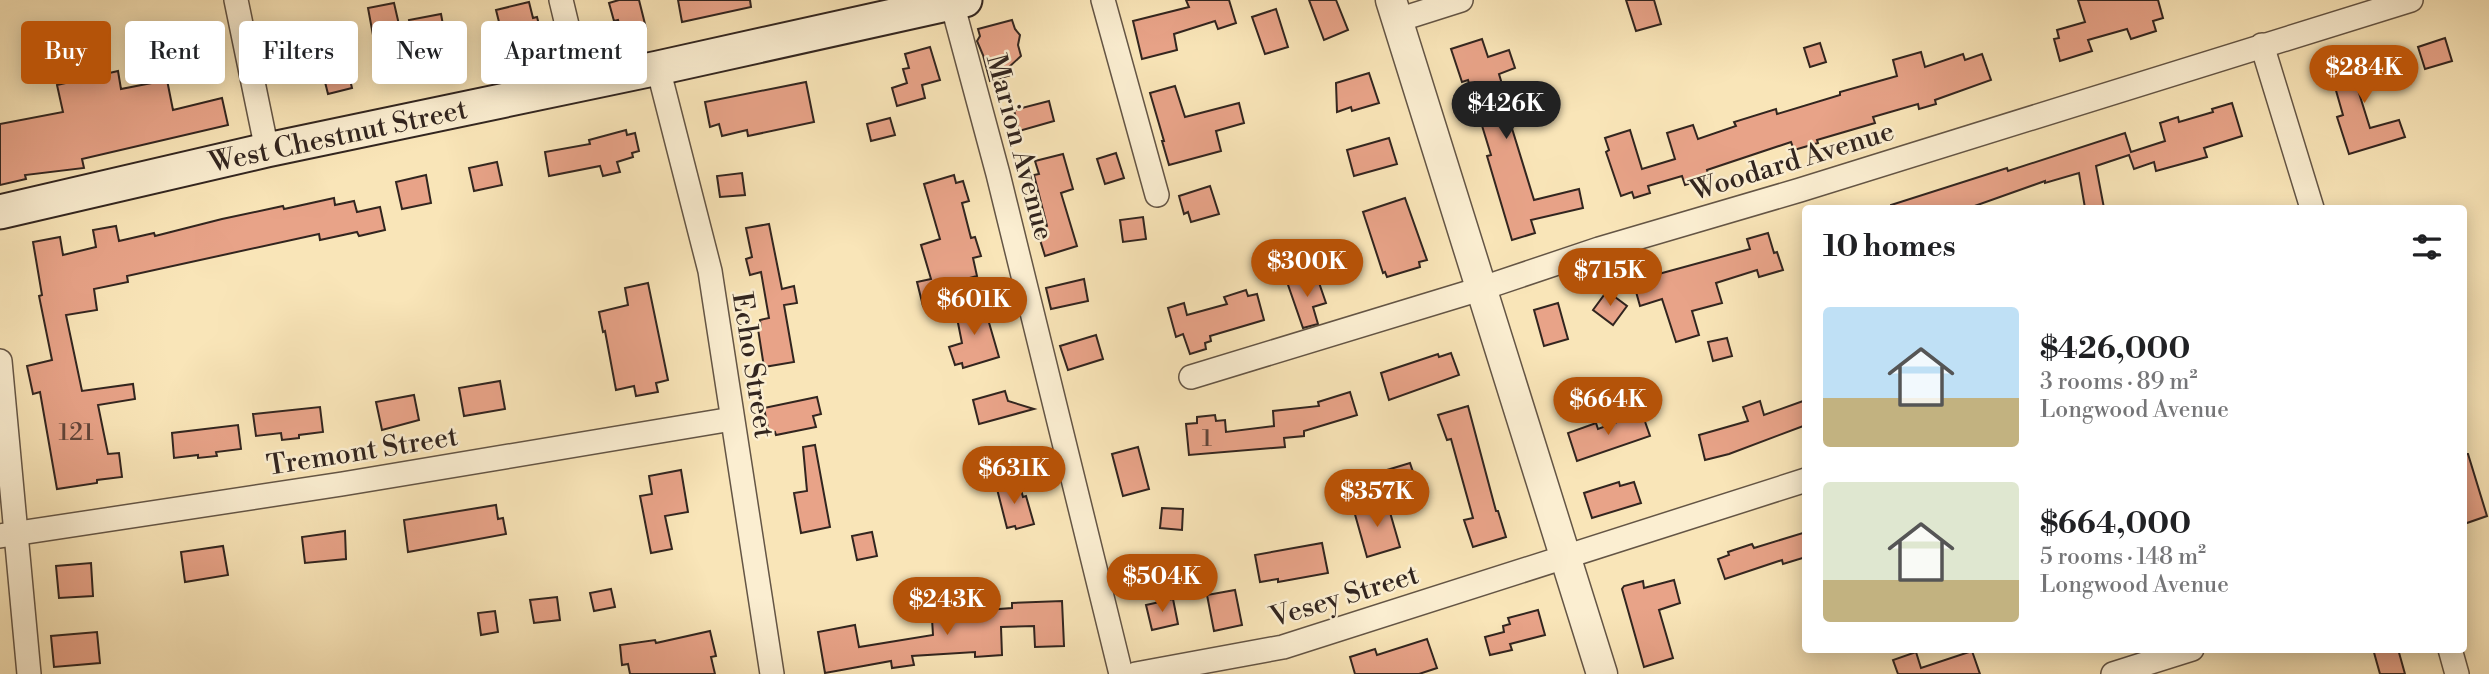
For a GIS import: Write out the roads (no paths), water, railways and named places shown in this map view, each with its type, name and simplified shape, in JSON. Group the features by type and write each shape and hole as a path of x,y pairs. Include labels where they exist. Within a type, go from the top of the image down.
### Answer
{"main road":[{"name":"West Chestnut Street","path":"647,70 958,1"},
{"name":"West Chestnut Street","path":"0,212 267,150 575,84"}],"street":[{"path":"236,0 267,150"},
{"path":"561,0 566,21"},
{"path":"1103,0 1157,195"},
{"path":"1461,0 1394,10 1602,674"},
{"name":"Woodard Avenue","path":"1191,377 2411,0"},
{"name":"Marion Avenue","path":"958,1 1121,674"},
{"path":"2263,45 2311,205"},
{"name":"Echo Street","path":"658,68 710,271 772,674"},
{"path":"0,361 9,535 30,674"},
{"name":"Tremont Street","path":"9,535 356,482 732,419"},
{"name":"Vesey Street","path":"1136,674 1283,647 1802,481"},
{"path":"2113,674 2179,653"},
{"path":"2451,653 2458,674"}]}
